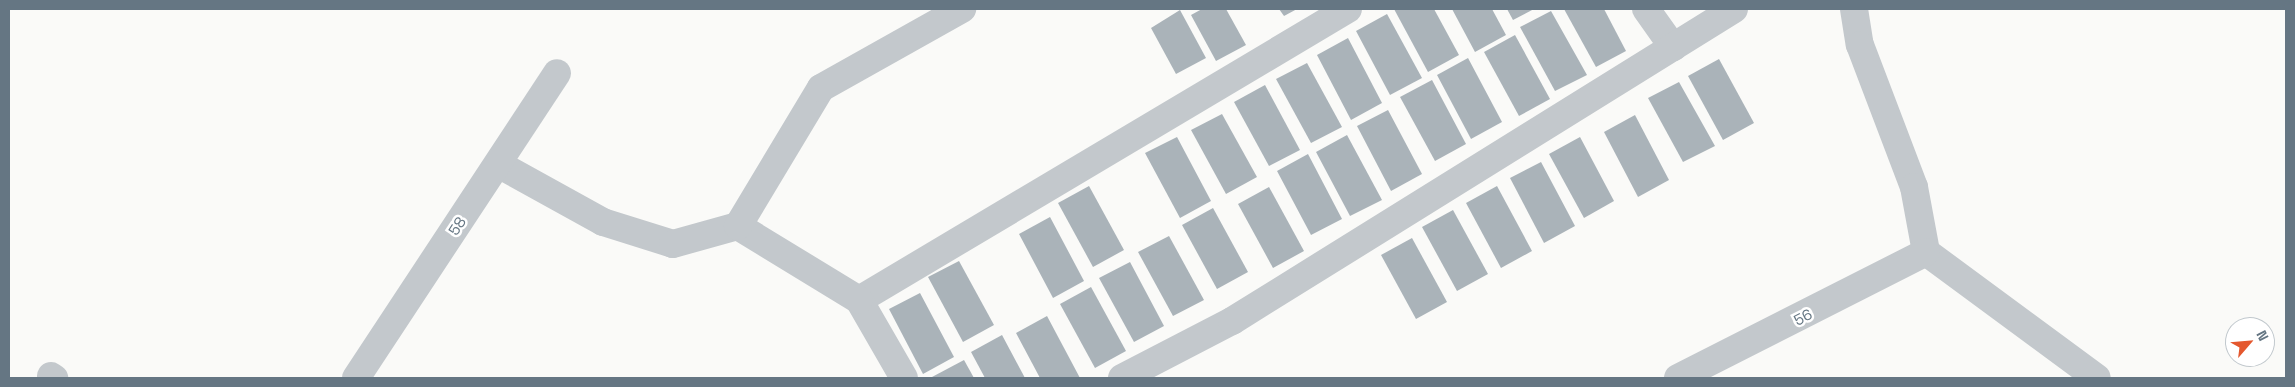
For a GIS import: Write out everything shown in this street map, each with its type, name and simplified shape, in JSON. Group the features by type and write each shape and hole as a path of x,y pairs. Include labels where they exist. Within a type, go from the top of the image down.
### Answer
{"street":[{"path":"498,164 603,222 673,244 738,226 822,88 962,9"},
{"path":"859,300 1348,9"},
{"path":"1646,9 1673,47"},
{"path":"1122,378 1232,321 1734,9"},
{"path":"1854,9 1860,45 1914,187 1926,252 2097,378"},
{"name":"58","path":"356,378 557,73"},
{"path":"738,226 859,300 904,378"},
{"name":"56","path":"1678,378 1926,252"}],"building":[{"path":"1202,9 1226,9 1246,45 1216,61 1191,15"},
{"path":"1279,9 1297,9 1284,16"},
{"path":"1394,9 1434,9 1459,55 1428,72"},
{"path":"1452,9 1492,9 1506,35 1475,52"},
{"path":"1507,9 1534,9 1513,20"},
{"path":"1564,9 1604,9 1626,51 1596,67"},
{"path":"1180,10 1206,58 1176,74 1151,28"},
{"path":"1551,11 1587,75 1555,91 1520,27"},
{"path":"1387,14 1422,78 1390,95 1356,31"},
{"path":"1515,35 1550,99 1519,116 1484,52"},
{"path":"1348,38 1382,103 1351,120 1317,55"},
{"path":"1468,58 1502,122 1471,139 1437,75"},
{"path":"1719,59 1754,123 1723,140 1688,76"},
{"path":"1307,63 1342,127 1311,143 1276,79"},
{"path":"1432,80 1466,144 1435,161 1400,97"},
{"path":"1679,82 1715,146 1683,162 1648,98"},
{"path":"1265,85 1300,150 1269,166 1234,102"},
{"path":"1388,110 1422,174 1391,191 1357,126"},
{"path":"1222,114 1257,177 1226,194 1191,130"},
{"path":"1635,115 1669,180 1638,197 1604,132"},
{"path":"1347,135 1382,200 1350,216 1316,152"},
{"path":"1177,137 1211,201 1180,218 1145,153"},
{"path":"1580,137 1614,201 1584,218 1549,154"},
{"path":"1308,154 1342,219 1311,235 1277,171"},
{"path":"1541,162 1575,226 1544,243 1510,178"},
{"path":"1089,186 1124,250 1093,267 1058,203"},
{"path":"1497,186 1532,251 1501,268 1466,203"},
{"path":"1269,187 1304,251 1273,268 1238,204"},
{"path":"1213,208 1248,272 1217,289 1182,225"},
{"path":"1453,210 1488,274 1457,291 1422,227"},
{"path":"1050,217 1084,281 1053,298 1019,234"},
{"path":"1169,236 1204,300 1173,316 1138,252"},
{"path":"1412,238 1447,302 1416,319 1381,255"},
{"path":"959,261 994,325 963,342 928,277"},
{"path":"1130,262 1164,326 1134,342 1099,278"},
{"path":"1091,287 1126,351 1095,368 1060,304"},
{"path":"920,293 954,357 923,374 889,309"},
{"path":"1047,316 1080,378 1040,378 1016,333"},
{"path":"1002,335 1025,378 985,378 971,352"},
{"path":"964,360 974,378 932,377"}]}
